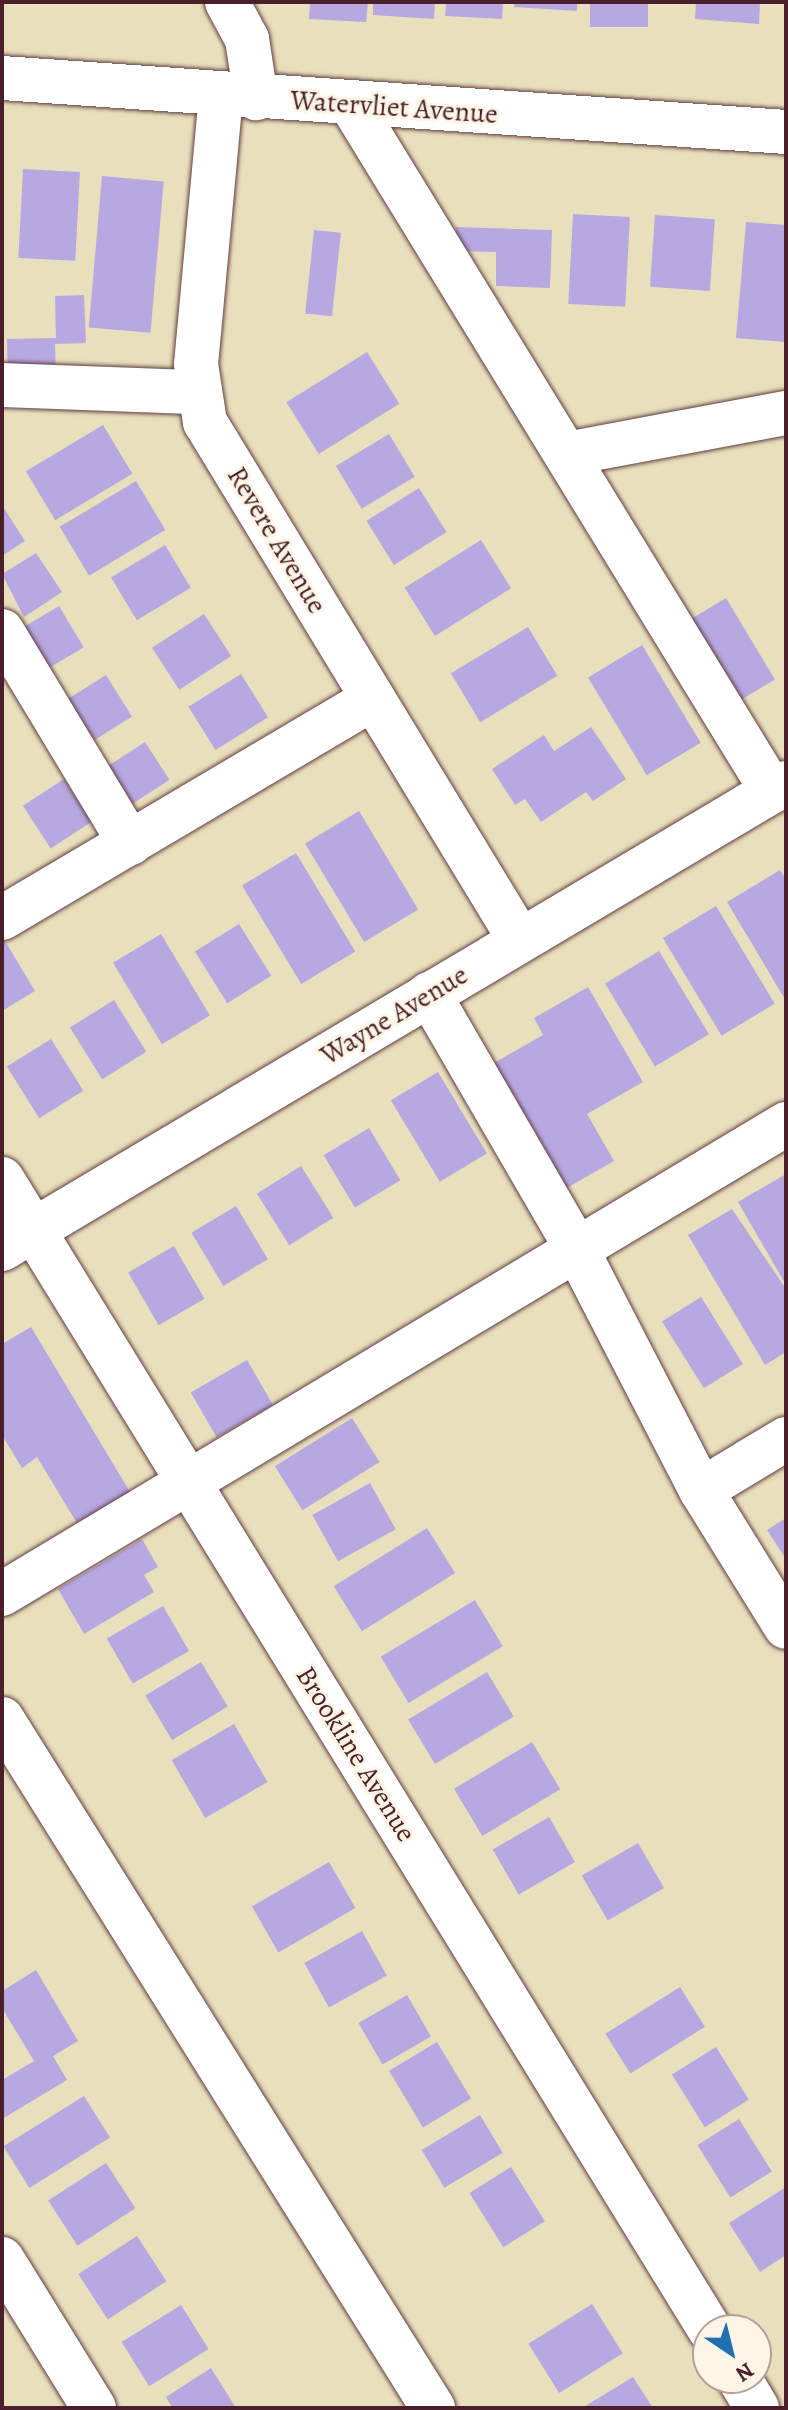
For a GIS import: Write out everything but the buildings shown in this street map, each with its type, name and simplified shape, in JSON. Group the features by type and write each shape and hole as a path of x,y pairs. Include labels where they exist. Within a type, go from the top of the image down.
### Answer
{"street":[{"name":"Revere Avenue","path":"227,2 247,39 196,392 205,422 520,940"},
{"name":"Watervliet Avenue","path":"2,78 238,97 786,132"},
{"path":"351,104 566,454 779,787"},
{"path":"2,385 196,392"},
{"path":"566,454 786,413"},
{"path":"2,631 130,843"},
{"path":"2,918 373,699"},
{"name":"Wayne Avenue","path":"18,1239 779,787"},
{"path":"429,994 576,1248 701,1490 786,1627"},
{"path":"2,1594 188,1477 786,1124"},
{"name":"Brookline Avenue","path":"2,1179 18,1239 188,1477 700,2314"},
{"path":"701,1490 786,1439"},
{"path":"2,1719 433,2408"},
{"path":"2,2259 94,2408"}]}
